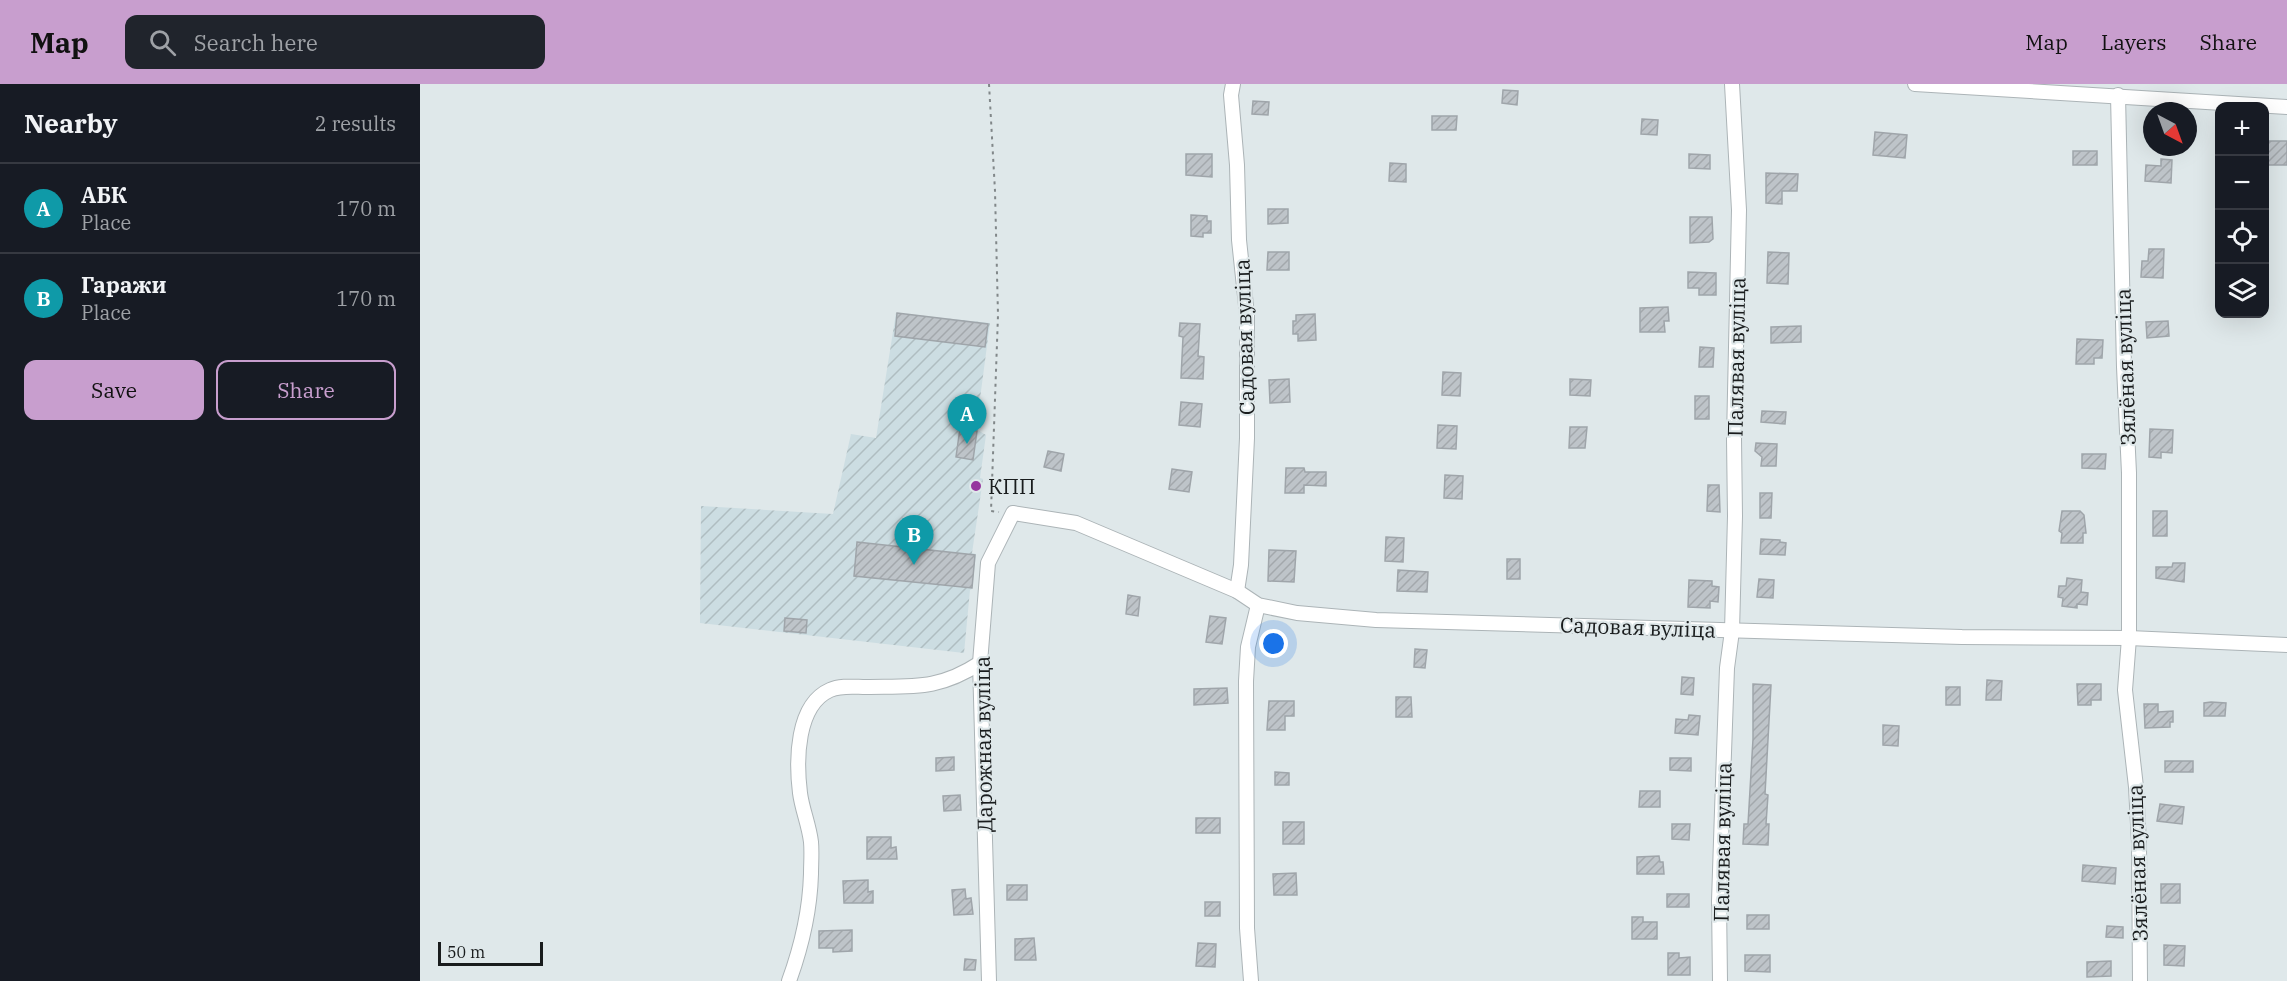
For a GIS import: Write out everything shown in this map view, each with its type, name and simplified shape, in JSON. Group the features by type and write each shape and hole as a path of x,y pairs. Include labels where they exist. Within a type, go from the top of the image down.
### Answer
{"street":[{"name":"Садовая вуліца","path":"1233,84 1231,95 1237,165 1239,240 1247,315 1247,438 1238,591"},
{"name":"Палявая вуліца","path":"1720,981 1719,900 1722,781 1727,668 1732,631 1735,516 1734,439 1739,210 1732,84"},
{"path":"1915,84 2287,106"},
{"name":"Зялёная вуліца","path":"2118,95 2124,367 2129,473 2129,638 2125,690 2136,787 2139,843 2140,981"},
{"name":"Садовая вуліца","path":"1013,513 1076,523 1238,591 1258,605 1297,613 1376,620 1732,631"},
{"name":"Дарожная вуліца","path":"989,981 980,663 987,564 1013,513"},
{"path":"1251,981 1247,928 1246,681 1248,647 1258,605"},
{"path":"1732,631 2129,638 2287,645"},
{"path":"789,981 797,960 811,876 812,845 808,819 800,794 799,745 805,717 818,698 831,690 844,687 916,686 941,683 963,675 980,663"}],"path":[{"path":"989,84 995,191 998,315 992,511 1013,513"}],"shaded area":[{"path":"896,313 990,323 976,429 986,435 980,478 983,479 972,553 976,554 964,653 700,623 701,506 833,514 851,434 876,438"}],"building":[{"path":"1503,90 1518,91 1517,105 1502,103"},
{"path":"1253,101 1269,102 1268,115 1252,114"},
{"path":"1432,116 1457,116 1456,130 1432,130"},
{"path":"1642,119 1658,120 1657,135 1641,134"},
{"path":"1875,132 1907,135 1905,158 1873,155"},
{"path":"2269,141 2287,141 2287,165 2269,165"},
{"path":"2073,151 2097,151 2097,165 2073,165"},
{"path":"1186,154 1212,154 1212,177 1186,175"},
{"path":"1689,154 1710,155 1710,169 1689,168"},
{"path":"2161,159 2172,160 2171,183 2145,181 2146,165 2161,166"},
{"path":"1390,163 1406,164 1406,182 1389,181"},
{"path":"1766,173 1798,174 1797,191 1782,191 1782,204 1766,203"},
{"path":"1268,209 1288,209 1288,223 1268,224"},
{"path":"1191,215 1207,216 1207,221 1211,221 1211,233 1203,233 1203,237 1191,236"},
{"path":"1690,217 1712,217 1713,239 1709,242 1690,243"},
{"path":"2149,249 2164,249 2163,278 2141,277 2142,261 2148,261"},
{"path":"1268,252 1289,252 1289,270 1267,270"},
{"path":"1768,252 1789,253 1788,284 1767,283"},
{"path":"1688,272 1716,273 1716,295 1699,295 1699,288 1688,288"},
{"path":"1668,307 1669,321 1664,321 1665,332 1640,332 1640,308"},
{"path":"897,313 988,324 985,347 895,336"},
{"path":"1315,314 1316,340 1298,341 1298,334 1293,334 1293,321 1296,321 1296,315"},
{"path":"2168,321 2169,336 2147,338 2146,322"},
{"path":"1180,323 1200,324 1198,356 1204,357 1203,379 1181,378 1183,337 1179,336"},
{"path":"1801,326 1801,342 1771,343 1771,327"},
{"path":"2077,339 2103,340 2102,358 2094,358 2094,364 2076,364"},
{"path":"1700,347 1714,348 1713,367 1699,367"},
{"path":"1443,372 1461,373 1460,396 1442,395"},
{"path":"1289,379 1290,402 1270,403 1269,380"},
{"path":"1570,379 1591,380 1590,396 1570,395"},
{"path":"1695,396 1709,396 1709,419 1695,419"},
{"path":"1181,402 1202,404 1200,427 1179,425"},
{"path":"1762,411 1786,412 1785,424 1761,422"},
{"path":"1438,425 1457,426 1456,449 1437,448"},
{"path":"1570,427 1587,427 1585,448 1569,448"},
{"path":"960,428 977,431 973,460 956,457"},
{"path":"2150,429 2173,430 2172,453 2161,452 2161,458 2149,457"},
{"path":"1756,443 1777,444 1776,466 1761,466 1762,457 1755,451"},
{"path":"1048,451 1064,454 1061,471 1044,467"},
{"path":"2082,454 2106,454 2105,469 2082,468"},
{"path":"1286,468 1304,468 1305,472 1326,472 1326,486 1304,485 1304,493 1285,493"},
{"path":"1172,469 1192,472 1189,492 1169,489"},
{"path":"1445,475 1463,476 1462,499 1444,498"},
{"path":"1708,485 1719,485 1720,512 1707,511"},
{"path":"1760,493 1772,493 1771,518 1760,518"},
{"path":"2062,511 2080,511 2084,515 2086,533 2083,533 2083,543 2061,543 2062,533 2059,531"},
{"path":"2153,511 2167,511 2167,536 2153,536"},
{"path":"1386,537 1404,538 1403,562 1385,561"},
{"path":"1761,539 1780,540 1786,543 1785,555 1760,554"},
{"path":"857,542 975,555 972,588 854,576"},
{"path":"1269,550 1296,551 1294,582 1268,581"},
{"path":"1507,559 1520,559 1520,579 1507,579"},
{"path":"2173,563 2185,563 2184,582 2156,578 2156,567 2172,567"},
{"path":"1398,570 1428,572 1427,592 1397,591"},
{"path":"2067,578 2082,580 2081,592 2088,593 2087,605 2077,604 2077,608 2062,606 2063,598 2058,597 2059,586 2066,586"},
{"path":"1759,579 1774,580 1773,598 1757,597"},
{"path":"1689,580 1712,581 1712,586 1719,587 1718,602 1710,601 1710,608 1688,607"},
{"path":"1128,595 1140,597 1138,616 1126,614"},
{"path":"1210,616 1226,618 1222,644 1206,642"},
{"path":"785,618 807,620 806,633 784,631"},
{"path":"1415,649 1427,650 1425,668 1414,667"},
{"path":"1682,677 1694,678 1693,695 1681,694"},
{"path":"1987,680 2002,681 2001,700 1986,700"},
{"path":"1753,684 1771,685 1765,794 1768,795 1766,824 1769,824 1768,845 1743,844 1744,824 1748,824 1753,739"},
{"path":"2077,684 2101,684 2101,700 2091,700 2091,705 2078,705"},
{"path":"1946,687 1960,687 1960,705 1946,705"},
{"path":"1227,688 1228,703 1194,705 1194,689"},
{"path":"1396,697 1411,697 1412,717 1396,717"},
{"path":"1269,701 1294,701 1294,716 1285,716 1285,730 1267,730"},
{"path":"2204,703 2226,703 2225,716 2204,716"},
{"path":"2144,704 2158,704 2158,712 2173,711 2173,722 2170,722 2170,727 2145,728"},
{"path":"1689,715 1700,716 1698,735 1675,733 1676,719 1688,720"},
{"path":"1883,725 1899,726 1898,746 1883,745"},
{"path":"954,757 954,770 936,771 936,758"},
{"path":"1670,758 1691,758 1691,771 1670,770"},
{"path":"2165,761 2193,761 2193,772 2165,772"},
{"path":"1275,772 1289,773 1289,785 1275,785"},
{"path":"1640,791 1660,791 1660,807 1639,807"},
{"path":"960,795 961,810 944,811 943,796"},
{"path":"2160,804 2184,807 2182,824 2157,821"},
{"path":"1196,818 1220,818 1220,833 1196,833"},
{"path":"1283,822 1304,822 1304,844 1283,844"},
{"path":"1672,824 1690,824 1689,840 1672,839"},
{"path":"867,837 891,837 891,848 896,847 897,859 867,859"},
{"path":"1659,856 1660,862 1663,862 1664,874 1637,874 1637,857"},
{"path":"2083,865 2116,868 2115,884 2082,881"},
{"path":"1296,873 1297,895 1274,895 1273,874"},
{"path":"868,880 868,892 873,891 873,903 844,903 843,881"},
{"path":"2161,884 2180,884 2180,903 2161,903"},
{"path":"1007,885 1027,885 1027,900 1007,900"},
{"path":"965,889 966,899 971,898 973,914 954,915 952,890"},
{"path":"1667,894 1689,894 1689,907 1667,907"},
{"path":"1205,902 1220,902 1220,916 1205,916"},
{"path":"1747,915 1769,915 1769,929 1747,929"},
{"path":"1632,917 1643,917 1643,922 1657,922 1657,939 1632,939"},
{"path":"2107,926 2123,927 2123,938 2106,937"},
{"path":"852,930 852,951 833,952 833,948 819,948 819,931"},
{"path":"1034,938 1036,960 1015,960 1015,939"},
{"path":"1198,943 1216,944 1215,967 1196,966"},
{"path":"2164,945 2185,946 2184,966 2164,965"},
{"path":"1668,953 1679,953 1679,958 1690,957 1690,975 1668,975"},
{"path":"1745,955 1770,955 1770,972 1745,971"},
{"path":"965,959 976,960 975,970 964,970"},
{"path":"2111,961 2111,976 2087,977 2087,962"}],"place":[{"name":"АБК","path":"967,444"},
{"name":"КПП","path":"976,486"},
{"name":"Гаражи","path":"914,565"}]}
